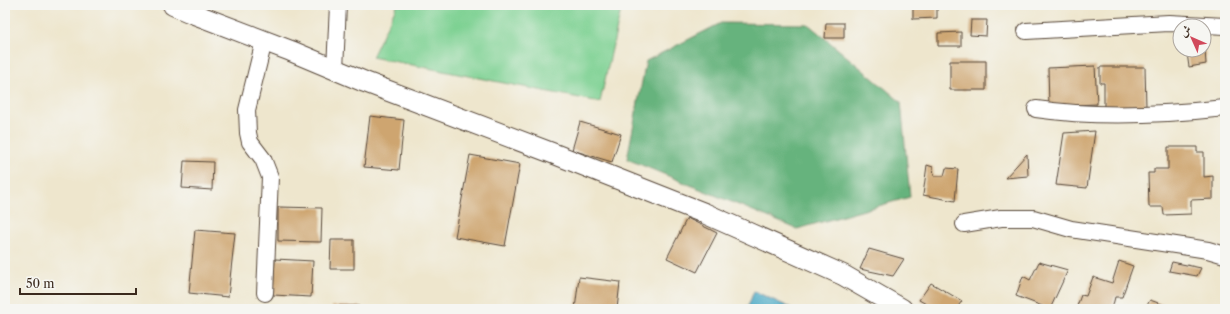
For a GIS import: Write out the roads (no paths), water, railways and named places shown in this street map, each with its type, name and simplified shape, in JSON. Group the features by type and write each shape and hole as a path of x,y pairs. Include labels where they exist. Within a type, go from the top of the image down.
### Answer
{"street":[{"path":"173,5 704,214 741,231 794,252 843,275 902,309"},
{"path":"335,69 338,5"},
{"path":"1026,32 1169,23 1225,26"},
{"path":"264,41 247,110 246,121 250,142 263,159 270,177 265,293"},
{"path":"1036,109 1105,115 1186,113 1225,108"},
{"path":"964,224 1001,218 1033,218 1071,229 1208,250 1225,255"}],"water":[{"path":"754,291 793,309 747,309"}]}
